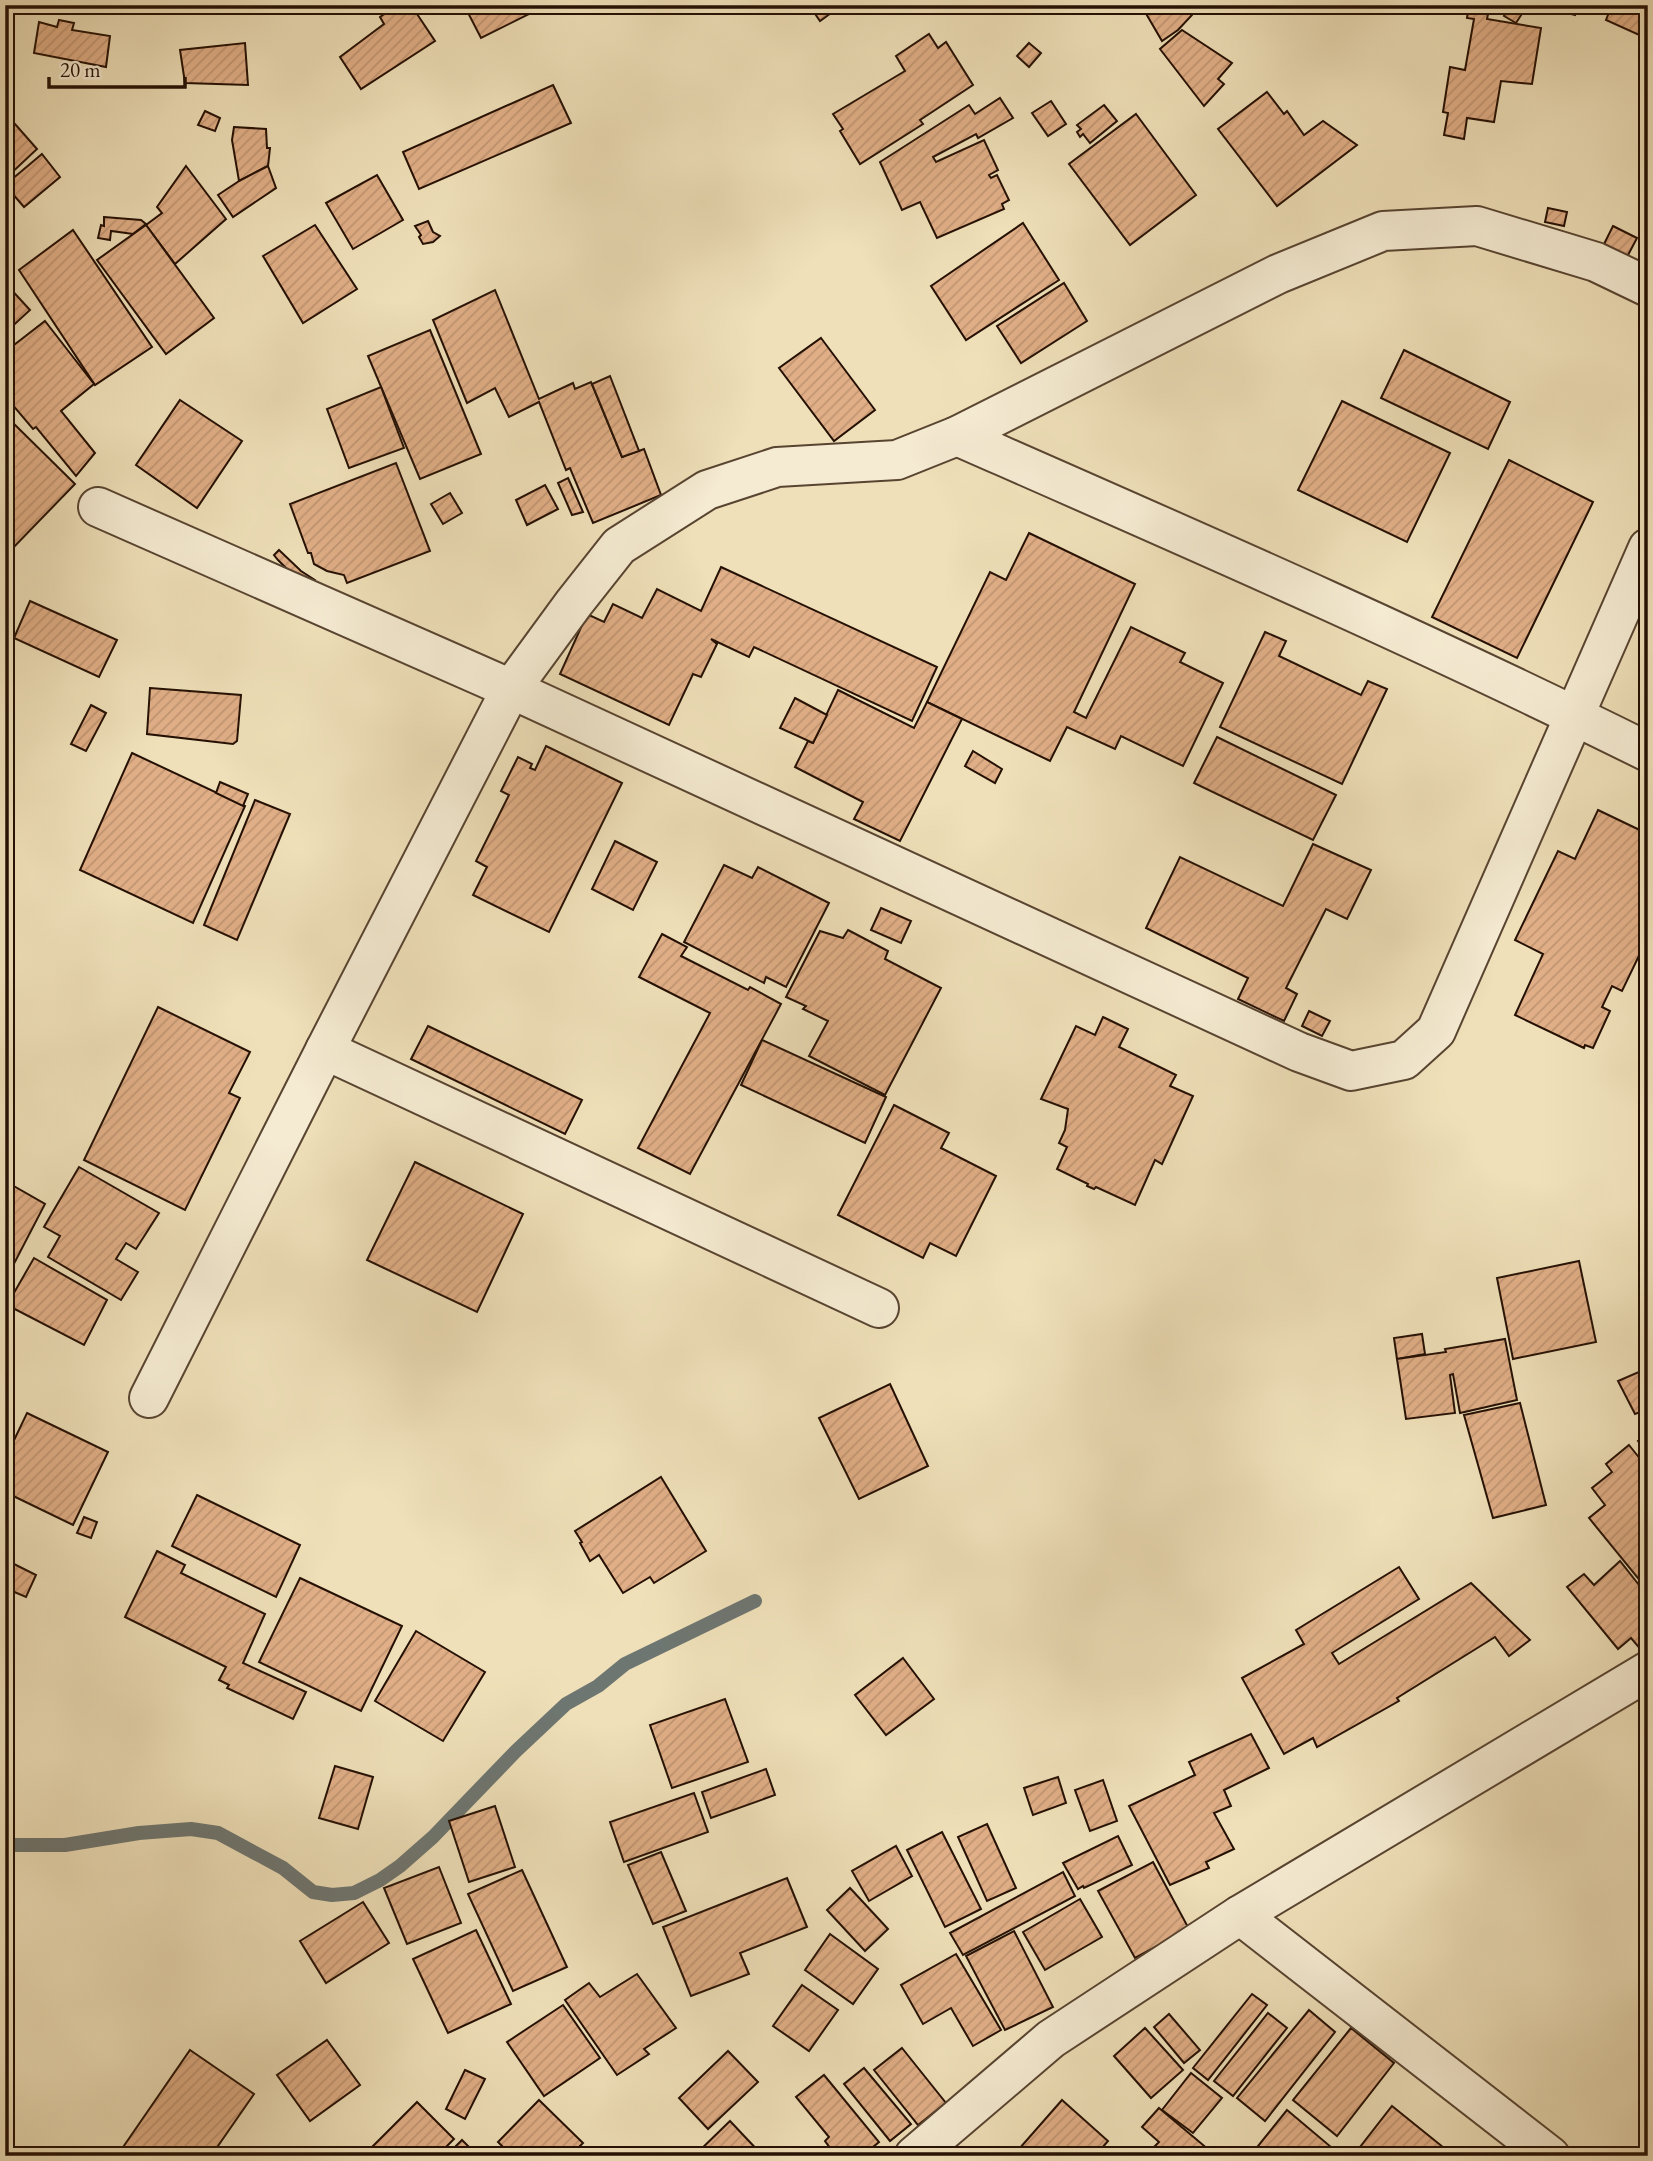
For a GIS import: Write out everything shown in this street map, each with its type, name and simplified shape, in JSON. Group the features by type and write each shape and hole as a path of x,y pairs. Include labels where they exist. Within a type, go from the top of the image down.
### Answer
{"street":[{"path":"149,1398 511,689 619,546 707,490 777,467 897,460 957,436 1278,274 1383,231 1477,226 1596,262 1648,287"},
{"path":"957,436 1223,553 1574,715 1648,752"},
{"path":"98,507 511,689 1261,1035 1351,1071 1404,1060 1436,1031 1648,548"},
{"path":"325,1049 880,1308"},
{"path":"914,2156 1051,2039 1240,1915 1648,1671"},
{"path":"1240,1915 1550,2156"}],"building":[{"path":"397,5 411,5 435,41 361,89 340,57 384,24 380,17"},
{"path":"464,5 547,5 481,38"},
{"path":"809,5 842,5 820,21"},
{"path":"1141,5 1196,5 1192,15 1178,30 1162,41"},
{"path":"1469,5 1490,5 1487,19 1541,28 1532,84 1501,81 1494,122 1467,118 1464,139 1444,135 1448,113 1443,112 1450,67 1465,70 1474,19 1467,18"},
{"path":"1511,5 1520,5 1525,9 1516,23 1504,16"},
{"path":"1537,5 1577,5 1575,15"},
{"path":"1612,5 1648,5 1648,39 1606,20"},
{"path":"59,20 74,23 72,30 110,36 106,67 34,53 39,22 57,27"},
{"path":"1182,30 1232,63 1218,79 1224,84 1204,106 1160,49"},
{"path":"929,34 938,48 946,42 973,85 920,120 923,124 860,164 833,114 905,71 896,56"},
{"path":"245,43 248,85 185,83 180,50"},
{"path":"1029,43 1041,53 1029,67 1017,56"},
{"path":"553,85 571,123 419,189 403,152"},
{"path":"1267,92 1284,114 1287,111 1304,135 1323,121 1357,145 1277,206 1218,129"},
{"path":"1000,98 1013,118 978,138 976,134 933,157 936,162 984,140 998,170 989,175 991,178 997,175 1009,200 1002,204 1004,209 937,238 920,202 902,210 880,162 969,105 975,114"},
{"path":"1051,101 1066,124 1048,136 1032,113"},
{"path":"1104,105 1117,121 1090,143 1083,134 1080,137 1077,132 1081,129 1077,125"},
{"path":"205,111 220,118 215,131 198,125"},
{"path":"1136,114 1196,195 1130,245 1069,164"},
{"path":"5,116 37,149 5,179"},
{"path":"234,127 266,129 267,148 270,148 268,166 239,181 232,140"},
{"path":"42,154 60,177 24,207 5,185"},
{"path":"186,166 226,219 175,264 146,225 162,213 157,207"},
{"path":"268,166 276,188 233,217 218,195"},
{"path":"377,175 403,220 353,249 326,203"},
{"path":"1548,208 1567,212 1564,226 1545,222"},
{"path":"104,217 141,220 146,224 133,234 111,231 110,240 98,238 101,225 104,226"},
{"path":"428,221 433,232 440,236 433,242 423,244 415,226"},
{"path":"1023,223 1059,280 966,340 931,286"},
{"path":"146,225 214,318 166,354 97,260"},
{"path":"315,225 357,289 303,323 263,256"},
{"path":"1613,226 1637,238 1627,257 1604,244"},
{"path":"73,230 152,347 95,385 19,270"},
{"path":"5,279 9,283 7,285 30,310 5,333"},
{"path":"1064,283 1087,321 1021,363 997,326"},
{"path":"495,290 539,399 573,383 575,389 591,382 622,457 644,449 661,495 593,523 570,468 566,470 539,402 509,417 495,388 467,403 433,320"},
{"path":"45,321 94,384 61,411 95,453 76,476 36,427 33,429 5,396 5,352"},
{"path":"430,330 481,454 420,479 368,356"},
{"path":"821,338 875,410 834,441 779,368"},
{"path":"1404,350 1510,402 1488,449 1381,398"},
{"path":"610,376 639,451 622,457 592,384"},
{"path":"381,387 404,448 349,468 327,409"},
{"path":"180,400 242,441 197,508 136,465"},
{"path":"1342,401 1450,453 1407,542 1298,490"},
{"path":"5,415 75,484 9,552 5,548"},
{"path":"1509,460 1593,502 1517,658 1432,617"},
{"path":"396,463 430,551 347,583 344,575 314,564 290,504"},
{"path":"568,478 583,512 572,515 558,483"},
{"path":"545,485 558,509 527,525 516,500"},
{"path":"450,493 462,513 443,524 431,504"},
{"path":"1029,533 1135,584 1074,712 1086,718 1131,627 1185,653 1180,662 1223,683 1183,766 1121,736 1115,749 1067,727 1050,761 927,702 990,572 1006,580"},
{"path":"279,550 315,580 312,586 278,560 274,555"},
{"path":"721,567 937,667 912,721 754,647 749,657 711,639 717,644 701,677 693,674 669,725 560,674 587,614 604,622 613,604 642,618 657,589 701,611"},
{"path":"30,601 117,640 99,677 14,638"},
{"path":"1265,632 1286,641 1279,656 1361,695 1368,681 1387,689 1342,784 1220,727"},
{"path":"150,688 241,695 237,741 233,744 147,734"},
{"path":"838,690 914,728 927,702 962,719 900,841 854,819 863,802 795,767 808,741 813,743"},
{"path":"795,698 827,715 813,743 780,728"},
{"path":"91,705 106,713 86,751 71,744"},
{"path":"1217,737 1336,795 1313,840 1194,783"},
{"path":"546,746 622,783 549,932 473,895 487,867 476,861 509,795 501,791 518,757 532,764 530,768 535,770"},
{"path":"973,751 1002,769 995,783 965,766"},
{"path":"132,753 245,806 193,923 80,870"},
{"path":"220,782 248,794 243,806 216,793"},
{"path":"255,800 290,814 237,940 204,925"},
{"path":"1598,810 1648,834 1648,923 1645,929 1648,931 1648,937 1622,991 1612,986 1602,1007 1610,1011 1593,1048 1585,1045 1584,1048 1515,1015 1543,954 1515,940 1558,851 1575,859"},
{"path":"615,841 657,862 633,910 592,889"},
{"path":"1313,844 1371,870 1347,919 1326,909 1286,988 1297,994 1284,1021 1238,999 1248,978 1146,928 1180,857 1283,906"},
{"path":"724,865 752,878 758,867 829,903 786,987 766,977 764,983 684,942"},
{"path":"881,908 911,921 901,943 871,930"},
{"path":"848,930 888,951 885,959 941,988 885,1095 809,1056 828,1021 803,1009 806,1006 786,997 820,931 843,938"},
{"path":"662,934 687,947 681,956 781,1004 690,1174 638,1148 710,1013 639,977"},
{"path":"158,1007 250,1052 229,1093 240,1098 185,1210 84,1160"},
{"path":"1309,1011 1330,1021 1322,1036 1302,1026"},
{"path":"1103,1017 1128,1029 1119,1047 1176,1075 1170,1086 1193,1096 1162,1164 1155,1160 1135,1205 1096,1187 1094,1189 1087,1186 1088,1184 1057,1169 1067,1147 1059,1143 1065,1130 1068,1109 1041,1099 1076,1026 1095,1035"},
{"path":"428,1026 582,1100 565,1134 411,1059"},
{"path":"762,1040 886,1097 865,1143 741,1085"},
{"path":"894,1105 949,1133 941,1148 996,1176 956,1256 930,1243 923,1258 838,1215"},
{"path":"415,1162 523,1214 477,1312 367,1260"},
{"path":"79,1167 159,1213 136,1249 126,1243 116,1259 138,1272 121,1300 48,1257 60,1236 44,1227"},
{"path":"5,1181 45,1204 5,1281"},
{"path":"34,1258 107,1300 84,1345 7,1305"},
{"path":"1579,1261 1596,1342 1513,1359 1497,1278"},
{"path":"1422,1334 1425,1354 1397,1359 1394,1338"},
{"path":"1505,1339 1517,1400 1460,1413 1453,1374 1450,1375 1455,1413 1406,1419 1397,1359"},
{"path":"1648,1368 1648,1409 1635,1414 1618,1381"},
{"path":"890,1384 928,1466 859,1499 819,1418"},
{"path":"1520,1403 1546,1505 1493,1518 1464,1415"},
{"path":"27,1413 108,1452 73,1525 5,1492 5,1459"},
{"path":"1648,1430 1648,1462 1642,1454 1646,1452 1638,1441 1642,1438 1640,1434"},
{"path":"1629,1445 1645,1465 1640,1469 1648,1477 1648,1647 1642,1651 1631,1638 1618,1649 1567,1587 1584,1574 1594,1585 1620,1561 1639,1585 1642,1583 1589,1518 1605,1505 1592,1488 1612,1472 1606,1464"},
{"path":"661,1477 706,1551 654,1583 650,1577 623,1593 599,1555 590,1561 575,1531"},
{"path":"197,1495 300,1545 276,1597 172,1546"},
{"path":"84,1517 97,1522 91,1538 77,1533"},
{"path":"157,1551 185,1565 181,1573 265,1614 243,1663 306,1692 293,1719 227,1688 229,1685 219,1680 226,1667 125,1617"},
{"path":"8,1561 36,1575 26,1597 5,1588 5,1568"},
{"path":"1399,1567 1419,1599 1332,1653 1339,1664 1471,1583 1530,1640 1509,1656 1495,1637 1397,1698 1399,1701 1317,1747 1313,1738 1284,1754 1242,1678 1304,1644 1296,1630"},
{"path":"300,1578 402,1626 361,1711 259,1662"},
{"path":"416,1631 485,1672 443,1741 375,1701"},
{"path":"903,1658 934,1699 886,1735 855,1695"},
{"path":"725,1699 748,1762 672,1788 650,1725"},
{"path":"1251,1734 1269,1768 1224,1790 1231,1806 1214,1813 1234,1849 1206,1862 1209,1868 1170,1885 1129,1806 1195,1775 1189,1762"},
{"path":"335,1766 373,1777 358,1829 319,1818"},
{"path":"766,1769 775,1795 711,1818 702,1792"},
{"path":"1058,1777 1066,1803 1033,1815 1024,1788"},
{"path":"1103,1780 1117,1821 1090,1831 1075,1790"},
{"path":"694,1793 708,1832 624,1862 610,1822"},
{"path":"495,1806 515,1867 469,1882 449,1821"},
{"path":"987,1824 1016,1888 987,1901 958,1837"},
{"path":"942,1832 981,1909 945,1927 907,1850"},
{"path":"1118,1836 1132,1865 1078,1889 1063,1863"},
{"path":"896,1846 912,1876 869,1901 852,1871"},
{"path":"661,1852 686,1911 653,1924 628,1865"},
{"path":"1153,1862 1189,1929 1135,1958 1098,1891"},
{"path":"439,1867 461,1923 407,1944 384,1888"},
{"path":"522,1870 567,1967 513,1991 468,1894"},
{"path":"1063,1872 1075,1896 963,1955 950,1933"},
{"path":"787,1878 807,1927 740,1953 749,1974 691,1996 663,1927"},
{"path":"850,1888 888,1929 865,1951 827,1910"},
{"path":"1080,1899 1102,1937 1045,1970 1023,1932"},
{"path":"363,1902 389,1943 326,1983 300,1941"},
{"path":"476,1930 511,2004 448,2033 413,1959"},
{"path":"1014,1931 1053,2007 1005,2030 966,1956"},
{"path":"830,1934 878,1969 853,2004 805,1970"},
{"path":"956,1954 1001,2030 973,2046 951,2008 923,2024 901,1985"},
{"path":"637,1974 676,2028 644,2049 649,2054 617,2075 565,2000 589,1983 600,1997"},
{"path":"802,1985 838,2010 809,2051 773,2026"},
{"path":"1252,1994 1267,2005 1208,2080 1193,2068"},
{"path":"563,2005 600,2058 544,2096 507,2042"},
{"path":"1309,2010 1335,2032 1265,2121 1237,2098"},
{"path":"1268,2013 1287,2028 1233,2096 1214,2081"},
{"path":"1169,2014 1200,2050 1184,2063 1154,2027"},
{"path":"1145,2028 1183,2070 1151,2098 1114,2056"},
{"path":"1351,2028 1394,2063 1337,2136 1293,2100"},
{"path":"327,2040 360,2085 310,2121 277,2075"},
{"path":"902,2048 946,2103 918,2125 874,2070"},
{"path":"190,2050 254,2094 211,2156 123,2156 119,2153"},
{"path":"728,2051 758,2082 708,2129 679,2098"},
{"path":"864,2068 911,2124 890,2141 844,2084"},
{"path":"465,2070 485,2079 465,2119 446,2109"},
{"path":"1191,2073 1222,2098 1193,2133 1162,2110"},
{"path":"824,2075 879,2142 862,2156 836,2156 825,2141 829,2137 796,2097"},
{"path":"539,2100 583,2143 570,2156 512,2156 498,2142"},
{"path":"1062,2100 1108,2141 1095,2156 1027,2156 1019,2149"},
{"path":"417,2102 454,2139 437,2156 363,2156"},
{"path":"1392,2106 1454,2156 1353,2156"},
{"path":"1159,2108 1215,2155 1158,2156 1151,2150 1159,2142 1142,2127"},
{"path":"1287,2110 1331,2147 1323,2156 1250,2156"},
{"path":"730,2121 763,2156 694,2156"},
{"path":"462,2140 478,2156 446,2156"}],"waterway":[{"path":"5,1845 65,1845 139,1833 191,1829 218,1833 283,1868 313,1892 332,1895 354,1893 400,1866 433,1837 516,1751 566,1704 598,1686 625,1664 755,1601"}]}
